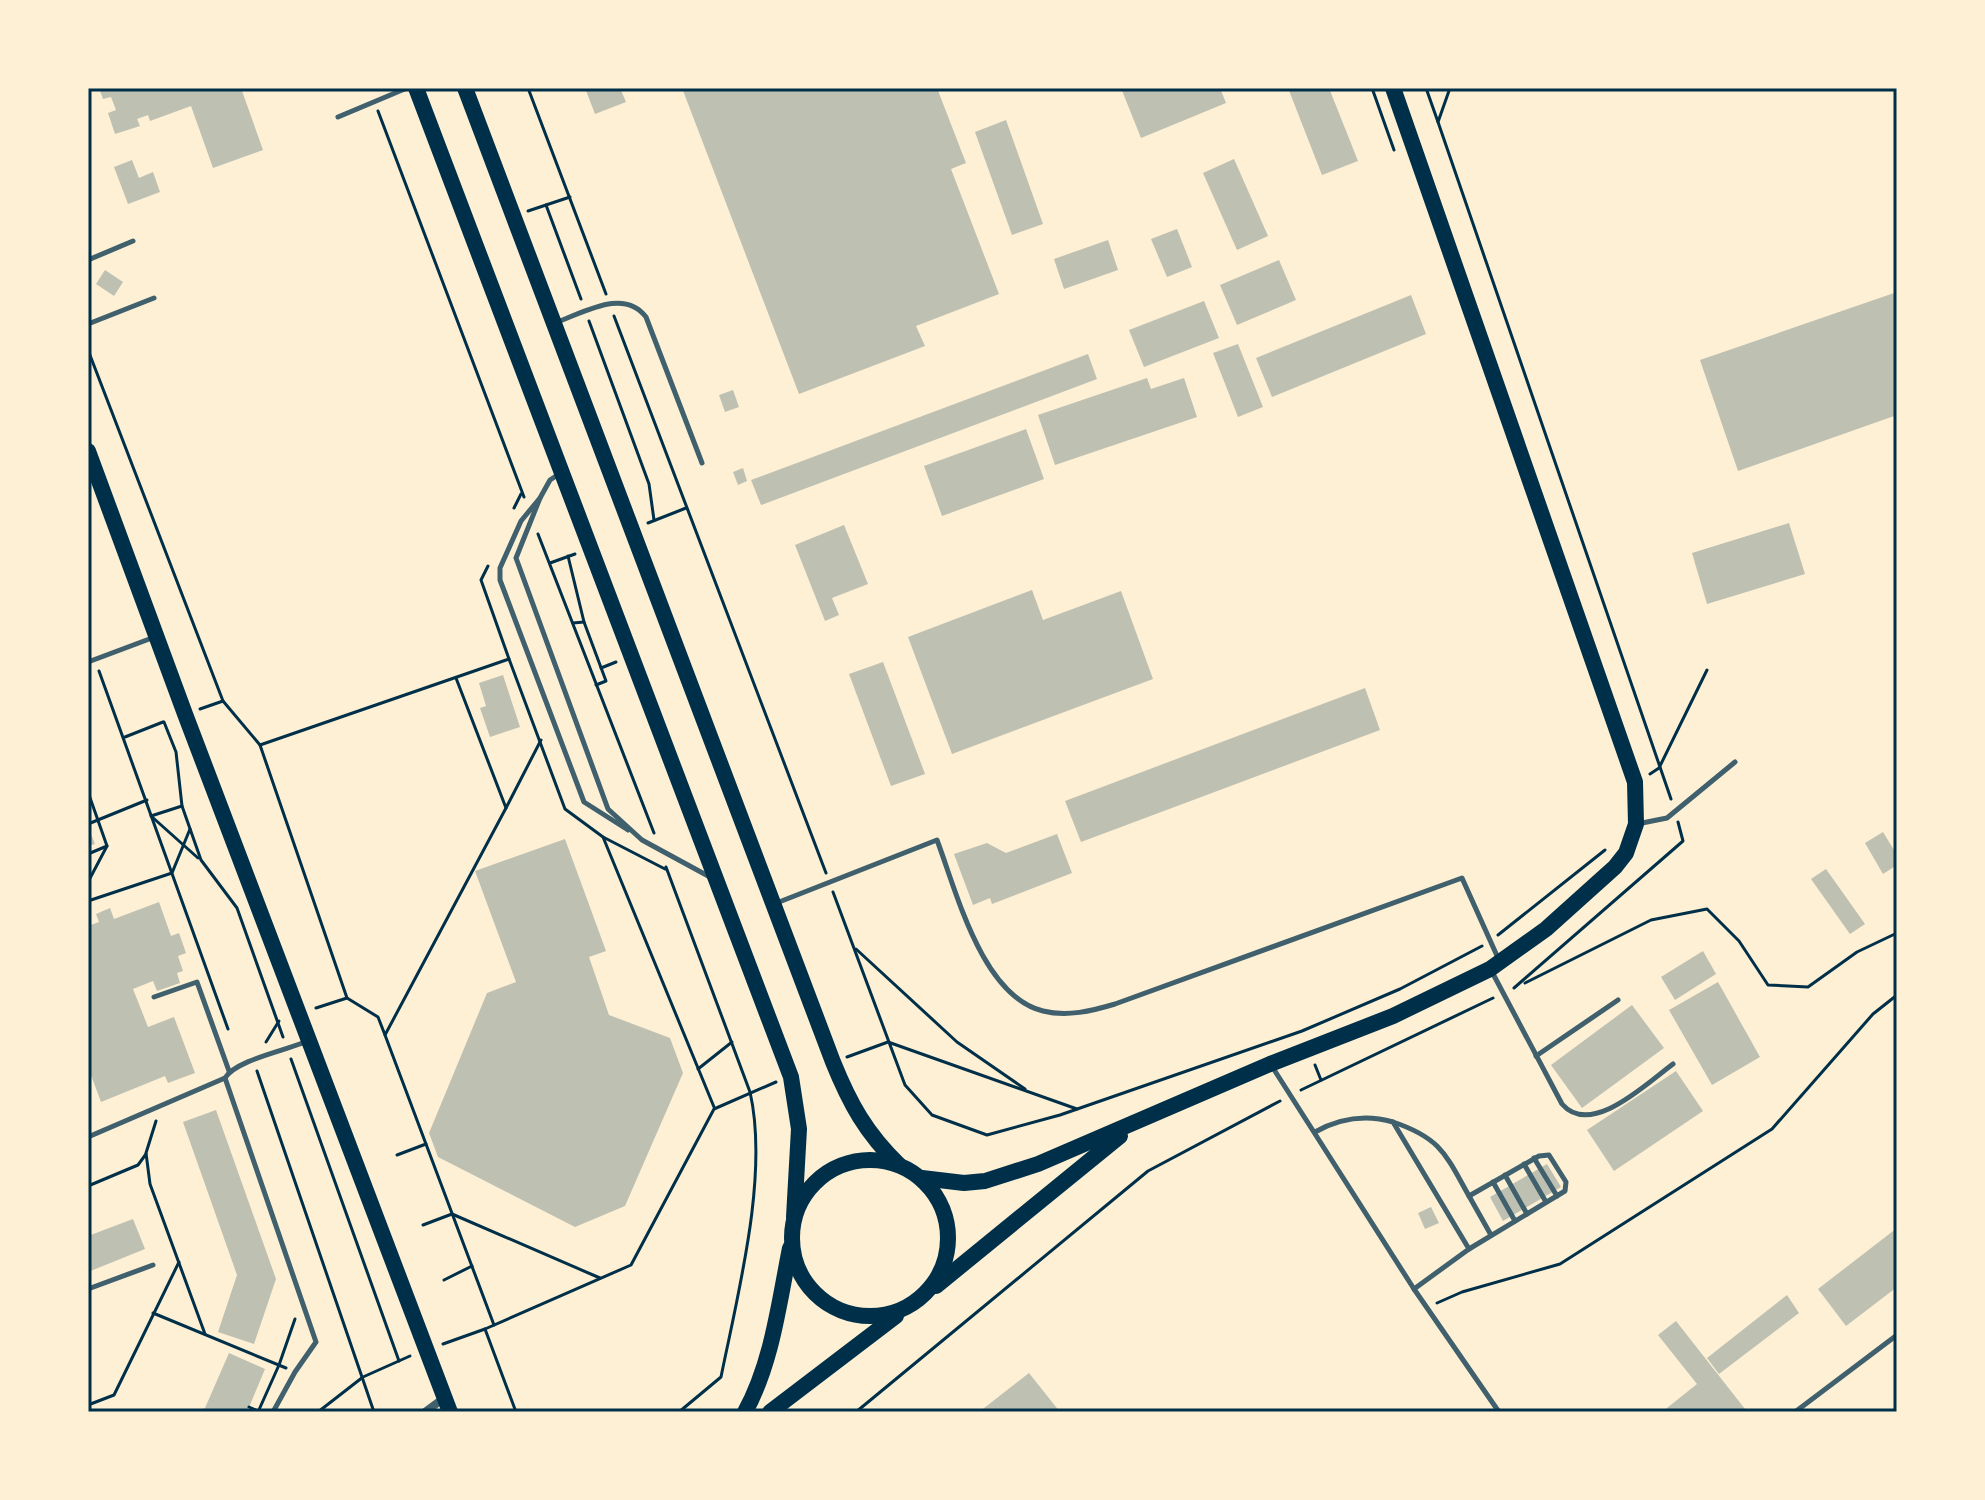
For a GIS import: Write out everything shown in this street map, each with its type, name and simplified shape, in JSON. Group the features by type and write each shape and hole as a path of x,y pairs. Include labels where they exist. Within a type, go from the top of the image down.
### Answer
{"main road":[{"path":"416,88 791,1077 799,1129 791,1243 768,1352 745,1412"},
{"path":"465,88 833,1062 868,1132 899,1165"},
{"path":"922,1178 964,1183 998,1177 1038,1164 1270,1064 1393,1016 1495,966 1546,929 1603,880 1626,853 1636,824 1635,782 1393,88"},
{"path":"88,451 447,1405"},
{"path":"770,1412 926,1294 1106,1147 1148,1118"},
{"path":"794,1217 805,1193 824,1174 847,1163 873,1159 899,1165 922,1178 938,1198 947,1222 948,1248 941,1273 926,1294"},
{"path":"791,1243 801,1274 821,1300 840,1311 862,1317 884,1316 905,1309"}],"street":[{"path":"425,1412 447,1405"}],"lane":[{"path":"338,117 407,88"},
{"path":"88,260 133,241"},
{"path":"88,324 154,298"},
{"path":"553,323 609,304 630,302 639,308 646,317 702,463"},
{"path":"563,472 550,480 530,514 516,558 608,809 642,840"},
{"path":"530,514 521,521 500,568 500,580 584,802 642,840 709,876 719,885"},
{"path":"91,661 156,636"},
{"path":"1636,824 1659,822 1676,812 1735,762"},
{"path":"774,904 937,840 977,945 990,970 1005,989 1023,1004 1061,1014 1115,1004 1462,878 1490,941 1503,993 1562,1104 1574,1114 1582,1116 1608,1110 1673,1064"},
{"path":"154,997 197,982 229,1071"},
{"path":"1536,1056 1618,1000"},
{"path":"88,1137 225,1078 229,1071 241,1065 309,1040"},
{"path":"1270,1064 1414,1289 1499,1412"},
{"path":"225,1078 316,1342 273,1412"},
{"path":"1315,1132 1334,1122 1356,1118 1393,1122 1418,1130 1435,1142 1491,1235"},
{"path":"1393,1122 1469,1249"},
{"path":"1414,1289 1469,1249 1565,1191 1567,1185 1554,1160 1545,1154 1469,1196"},
{"path":"1534,1158 1557,1196"},
{"path":"1524,1164 1546,1202"},
{"path":"1505,1175 1527,1214"},
{"path":"1493,1182 1515,1221"},
{"path":"88,1289 153,1265"},
{"path":"1795,1412 1897,1335"}],"path":[{"path":"528,88 888,1042 905,1085 932,1115 987,1135 1077,1109 1302,1031 1400,989 1490,941 1611,846"},
{"path":"1426,88 1676,812 1683,841 1519,986"},
{"path":"1438,122 1450,88"},
{"path":"375,102 660,850 732,1042 757,1119 752,1207 721,1377 679,1412"},
{"path":"513,217 570,197"},
{"path":"546,205 649,484 654,520"},
{"path":"88,350 223,701 260,745 347,998"},
{"path":"511,517 522,492"},
{"path":"260,745 509,659 481,580 493,555"},
{"path":"568,556 584,622 606,681 596,685"},
{"path":"573,623 584,622"},
{"path":"91,661 147,800 241,1065"},
{"path":"1635,782 1659,768 1707,670"},
{"path":"456,678 506,808"},
{"path":"164,722 176,752 182,806 201,860"},
{"path":"494,1325 385,1035 541,740"},
{"path":"88,792 107,846 88,882"},
{"path":"88,824 147,800"},
{"path":"151,816 182,806"},
{"path":"151,816 201,860 237,908 399,1361"},
{"path":"88,901 172,873 190,829"},
{"path":"603,837 714,1109"},
{"path":"88,854 107,846"},
{"path":"856,1412 1148,1171 1361,1060 1651,920 1707,909 1739,941 1768,985 1808,987 1857,952 1897,933"},
{"path":"853,947 957,1042 1028,1092"},
{"path":"1426,1307 1462,1292 1560,1264 1772,1129 1873,1014 1897,995"},
{"path":"698,1069 732,1042"},
{"path":"888,1042 1077,1109"},
{"path":"253,1061 374,1412"},
{"path":"516,1412 485,1329 631,1265 714,1109 750,1092"},
{"path":"88,1186 138,1165 146,1153 160,1110"},
{"path":"397,1155 426,1144"},
{"path":"146,1153 150,1184 205,1334"},
{"path":"423,1225 452,1214 600,1278"},
{"path":"88,1405 114,1395 180,1260"},
{"path":"444,1280 472,1266"},
{"path":"153,1313 295,1372"},
{"path":"249,1407 258,1411 279,1365 296,1316"},
{"path":"318,1412 363,1377"}],"building":[{"path":"99,88 241,88 263,150 213,168 191,106 150,121 148,115 137,119 140,126 115,134 108,113 116,110 111,97 103,99"},
{"path":"585,88 620,88 626,102 595,114"},
{"path":"682,88 937,88 966,163 951,169 999,294 916,326 925,346 799,394"},
{"path":"1121,88 1220,88 1226,103 1141,138"},
{"path":"1288,88 1329,88 1358,161 1322,175"},
{"path":"1006,120 1043,224 1012,235 975,132"},
{"path":"1234,159 1268,236 1237,250 1203,173"},
{"path":"132,160 139,178 153,172 160,192 128,204 114,167"},
{"path":"1177,229 1192,267 1167,277 1151,239"},
{"path":"1108,240 1118,270 1064,289 1054,259"},
{"path":"1279,260 1296,300 1237,325 1220,285"},
{"path":"105,270 123,282 114,296 96,284"},
{"path":"1897,292 1897,415 1738,471 1700,360"},
{"path":"1411,295 1426,334 1272,397 1256,358"},
{"path":"1204,301 1219,338 1144,367 1129,330"},
{"path":"1238,344 1263,407 1238,417 1213,353"},
{"path":"1088,354 1097,379 761,505 751,480"},
{"path":"1147,378 1151,389 1184,378 1197,417 1055,465 1038,415"},
{"path":"733,390 739,407 725,412 719,395"},
{"path":"1026,429 1044,479 942,516 924,466"},
{"path":"743,468 747,481 738,485 733,472"},
{"path":"1789,523 1805,574 1707,604 1692,553"},
{"path":"844,525 868,584 832,598 839,615 825,621 795,545"},
{"path":"1032,590 1043,620 1121,591 1153,679 952,754 908,637"},
{"path":"883,662 925,774 891,786 849,674"},
{"path":"503,675 520,727 490,737 480,708 486,706 479,683"},
{"path":"1365,688 1380,730 1081,842 1065,801"},
{"path":"88,832 95,844 88,846"},
{"path":"1883,832 1897,855 1897,865 1883,874 1865,843"},
{"path":"1057,834 1072,873 992,904 990,898 973,905 954,854 987,843 1006,853"},
{"path":"565,839 606,951 589,957 609,1015 670,1038 683,1073 625,1206 575,1227 438,1157 429,1133 487,993 516,982 475,871"},
{"path":"1826,869 1865,924 1850,934 1811,879"},
{"path":"159,902 171,936 179,933 186,953 178,956 183,971 177,973 180,983 157,991 153,981 133,989 148,1027 174,1017 195,1073 168,1083 165,1076 101,1102 88,1067 88,926 99,922 96,914 110,908 114,919"},
{"path":"1703,951 1716,974 1675,1000 1661,977"},
{"path":"1718,982 1760,1057 1712,1085 1669,1010"},
{"path":"1632,1005 1664,1048 1582,1108 1551,1065"},
{"path":"1676,1071 1703,1111 1614,1171 1587,1130"},
{"path":"216,1110 276,1279 254,1344 218,1332 237,1275 183,1122"},
{"path":"1547,1164 1561,1187 1503,1221 1490,1197"},
{"path":"1431,1207 1439,1223 1425,1229 1418,1213"},
{"path":"133,1219 145,1249 88,1272 88,1236"},
{"path":"1897,1228 1897,1287 1846,1326 1818,1289"},
{"path":"1787,1295 1799,1313 1719,1374 1707,1358"},
{"path":"1676,1321 1745,1409 1740,1412 1662,1412 1697,1384 1658,1335"},
{"path":"229,1353 265,1369 247,1412 195,1412 205,1408"},
{"path":"1029,1373 1060,1412 979,1412"}]}
